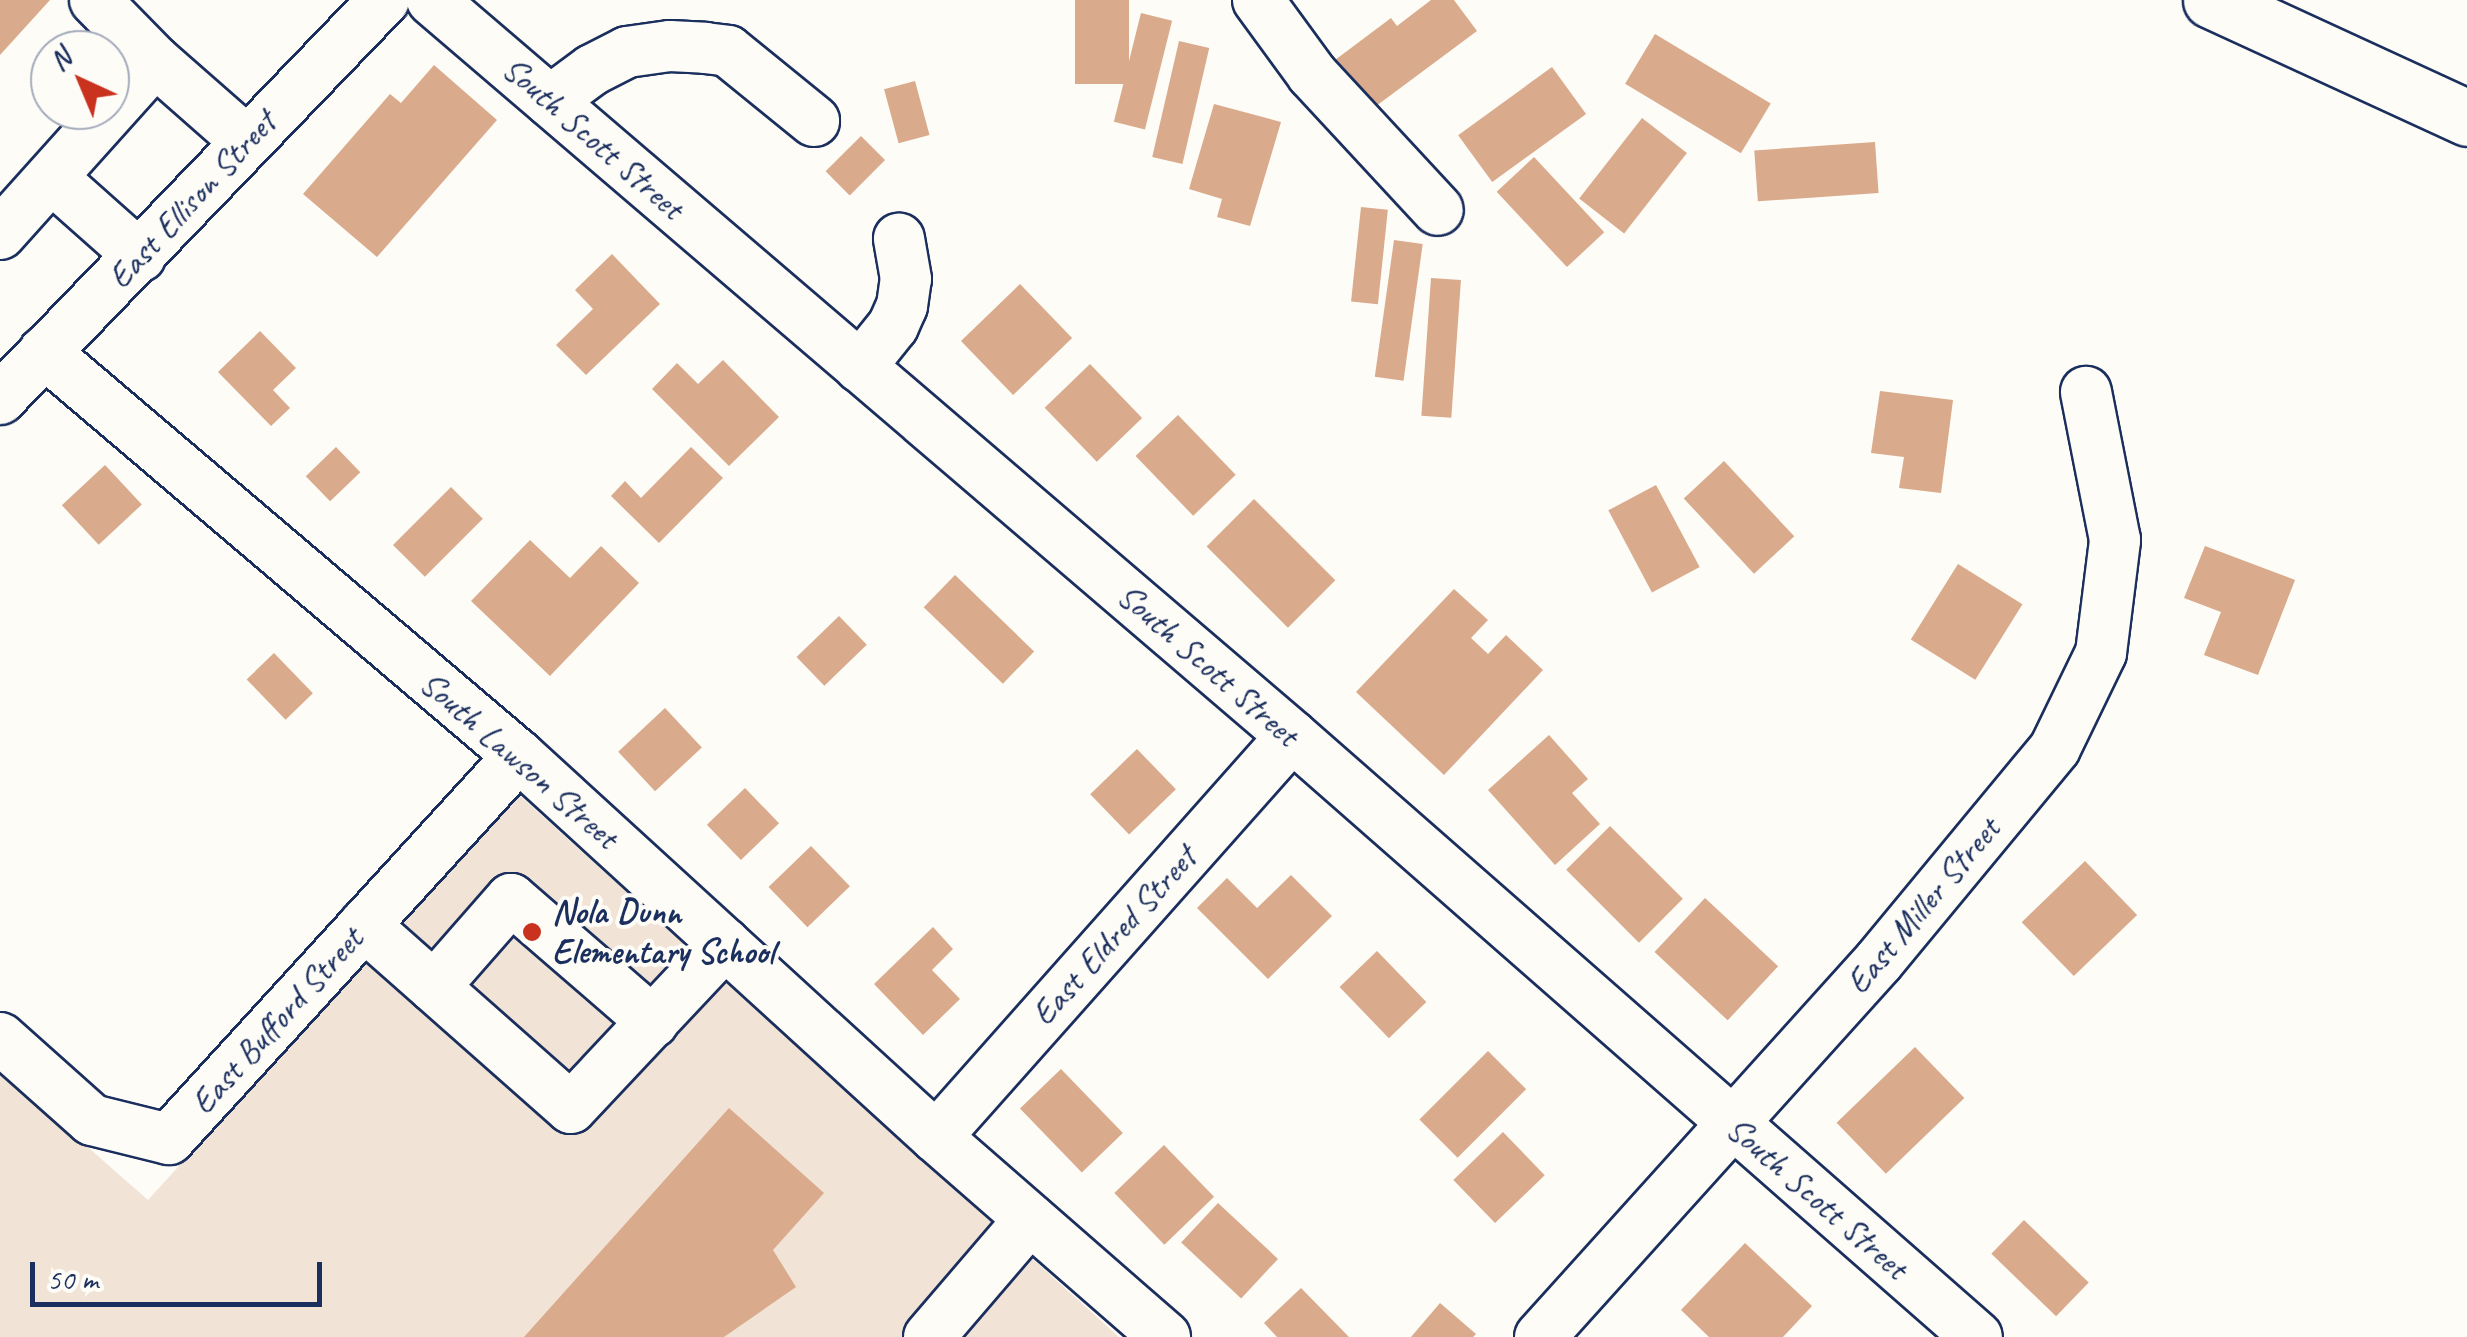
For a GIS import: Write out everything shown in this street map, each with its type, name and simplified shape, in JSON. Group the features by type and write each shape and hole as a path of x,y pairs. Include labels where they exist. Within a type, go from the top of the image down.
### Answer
{"main road":[{"path":"2211,0 2467,118"}],"street":[{"path":"95,0 155,61 246,141"},
{"name":"East Ellison Street","path":"0,400 384,0"},
{"name":"South Scott Street","path":"432,0 1292,736 1977,1337"},
{"path":"1258,0 1312,74 1438,210"},
{"path":"550,101 592,70 627,52 670,46 705,48 728,51 814,121"},
{"path":"0,234 155,61"},
{"path":"52,178 140,256"},
{"path":"860,367 893,326 902,306 906,278 899,240"},
{"name":"South Lawson Street","path":"44,352 519,756 936,1137 1165,1337"},
{"name":"East Miller Street","path":"1540,1337 1879,961 2056,748 2101,653 2115,540 2086,392"},
{"name":"East Eldred Street","path":"936,1137 1292,736"},
{"name":"East Bufford Street","path":"1,1042 92,1120 170,1139 519,756"},
{"path":"434,987 511,899 652,1022"},
{"path":"364,925 571,1108 725,944"},
{"path":"929,1337 1030,1219"}],"shaded area":[{"name":"Nola Dunn Elementary School","path":"518,794 1119,1337 0,1337 0,1070 148,1200"}],"building":[{"path":"0,0 50,0 0,55"},
{"path":"1075,0 1129,0 1129,84 1075,84"},
{"path":"1431,0 1454,0 1477,31 1368,112 1331,63 1391,18 1397,26"},
{"path":"1141,13 1172,21 1145,129 1114,122"},
{"path":"1655,34 1771,104 1741,153 1625,84"},
{"path":"1179,41 1209,48 1182,164 1152,157"},
{"path":"434,65 497,120 377,257 303,194 390,94 401,103"},
{"path":"1552,67 1586,114 1492,182 1458,135"},
{"path":"915,81 929,135 899,143 884,89"},
{"path":"1214,104 1281,122 1250,226 1217,217 1222,199 1189,189"},
{"path":"1642,118 1687,153 1624,233 1579,198"},
{"path":"861,136 885,160 850,195 826,171"},
{"path":"1875,142 1879,193 1758,201 1754,150"},
{"path":"1534,157 1604,232 1567,267 1497,192"},
{"path":"1361,207 1388,210 1378,304 1351,301"},
{"path":"1394,240 1423,244 1404,381 1375,377"},
{"path":"612,254 660,304 586,375 556,345 593,309 575,290"},
{"path":"1431,278 1461,280 1451,418 1421,416"},
{"path":"1020,284 1072,338 1013,395 961,341"},
{"path":"260,331 296,368 273,390 290,408 271,426 218,372"},
{"path":"723,360 779,417 729,466 652,389 677,363 698,384"},
{"path":"1090,364 1142,418 1097,462 1045,408"},
{"path":"1880,391 1953,400 1941,493 1899,488 1904,457 1871,453"},
{"path":"1178,415 1236,475 1193,516 1136,456"},
{"path":"336,447 360,472 330,501 306,476"},
{"path":"691,447 723,478 659,543 611,496 625,481 641,498"},
{"path":"1724,461 1794,536 1754,574 1684,499"},
{"path":"105,465 142,504 99,545 62,505"},
{"path":"1656,485 1700,567 1652,592 1608,510"},
{"path":"451,487 483,519 425,577 393,545"},
{"path":"1254,499 1335,580 1288,628 1207,546"},
{"path":"530,540 570,578 601,546 639,583 550,676 471,601"},
{"path":"2205,546 2295,580 2258,675 2204,655 2221,612 2184,598"},
{"path":"1958,564 2022,604 1975,680 1911,639"},
{"path":"955,575 1034,651 1003,684 924,607"},
{"path":"1454,589 1488,620 1471,638 1488,654 1506,635 1543,670 1444,775 1356,692"},
{"path":"839,616 867,645 824,686 797,657"},
{"path":"274,653 313,693 286,720 247,679"},
{"path":"665,708 702,747 655,791 618,752"},
{"path":"1549,735 1588,779 1572,793 1600,824 1555,865 1488,790"},
{"path":"1137,749 1176,789 1129,834 1090,794"},
{"path":"745,788 779,823 741,860 707,825"},
{"path":"1610,826 1683,899 1639,943 1566,870"},
{"path":"811,846 850,886 807,927 769,887"},
{"path":"2085,861 2137,915 2074,976 2022,922"},
{"path":"1291,875 1332,916 1268,979 1197,908 1227,878 1257,908"},
{"path":"1705,898 1778,966 1728,1020 1655,952"},
{"path":"933,927 953,949 932,970 960,999 923,1035 874,984"},
{"path":"1377,951 1426,1002 1389,1038 1340,987"},
{"path":"1915,1047 1964,1098 1886,1174 1837,1123"},
{"path":"1488,1051 1526,1089 1458,1158 1419,1120"},
{"path":"1061,1069 1123,1133 1082,1173 1020,1109"},
{"path":"729,1108 824,1193 773,1250 796,1287 724,1337 524,1337"},
{"path":"1503,1132 1545,1175 1495,1223 1453,1180"},
{"path":"1164,1145 1214,1197 1164,1245 1114,1193"},
{"path":"1218,1203 1278,1259 1241,1298 1181,1242"},
{"path":"2024,1220 2089,1283 2056,1316 1991,1254"},
{"path":"1745,1243 1812,1306 1783,1337 1709,1337 1681,1310"},
{"path":"1301,1288 1349,1337 1277,1337 1264,1323"},
{"path":"1440,1303 1476,1334 1411,1337"}],"place":[{"name":"Nola Dunn Elementary School","path":"532,932"}]}
